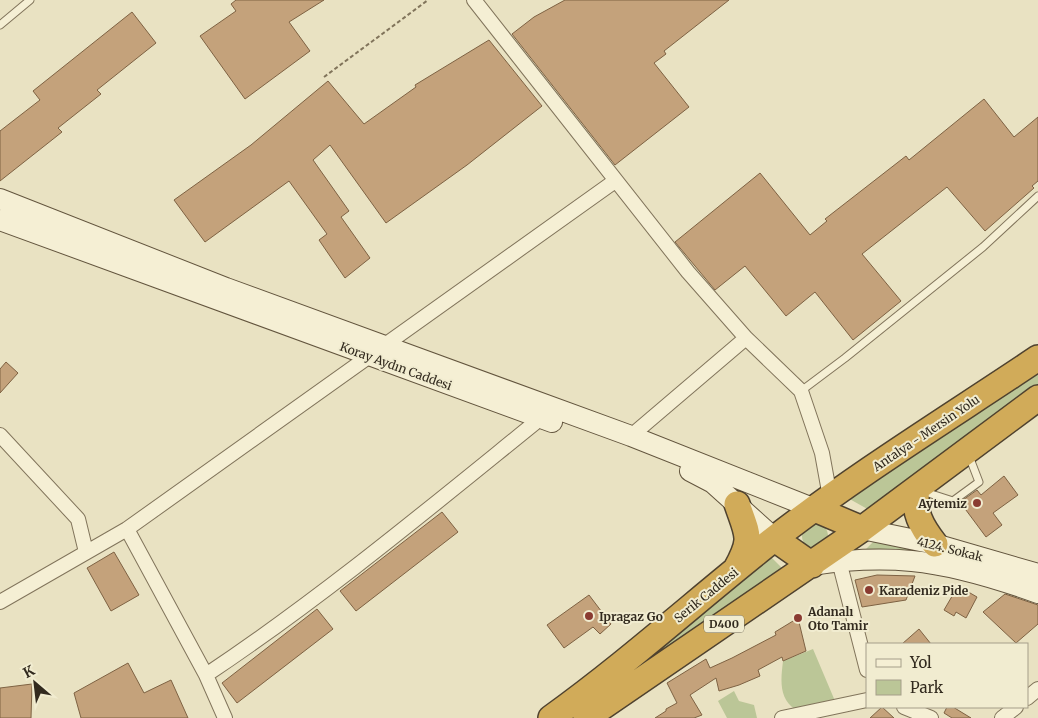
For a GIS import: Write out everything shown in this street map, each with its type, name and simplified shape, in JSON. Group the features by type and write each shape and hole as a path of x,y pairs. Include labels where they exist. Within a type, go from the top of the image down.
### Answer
{"highway":[{"name":"Antalya - Mersin Yolu","path":"822,503 1038,358"},
{"name":"D400","path":"602,713 862,530 1038,398"},
{"path":"917,489 915,507 917,514 935,544"},
{"path":"822,503 862,530"},
{"name":"Serik Caddesi","path":"551,718 596,686 733,573 822,503"},
{"path":"733,573 746,549 748,538 737,504"},
{"path":"775,539 812,565"}],"main road":[{"path":"0,199 226,288 375,350 631,436 822,503"},
{"name":"Koray Aydın Caddesi","path":"0,220 375,350 541,418 650,454 713,483 775,539"},
{"name":"4124. Sokak","path":"862,530 935,544 1035,570"},
{"path":"812,565 839,561 912,561 980,575 1038,593"}],"street":[{"path":"474,0 688,272 746,338 800,391 822,453 822,503"},
{"path":"0,602 127,529 275,425 375,350 615,181"},
{"path":"631,436 746,338"},
{"path":"206,675 265,636 407,526 541,418"},
{"path":"0,435 78,519 86,552"},
{"path":"127,529 206,675 225,718"},
{"path":"839,561 866,666"},
{"path":"1028,697 1038,689"},
{"path":"782,718 866,700"},
{"path":"907,708 932,718"},
{"path":"1002,718 1015,708"}],"lane":[{"path":"0,26 30,0"},
{"path":"800,391 839,363 983,246 1038,196"}],"path":[{"path":"324,77 428,0"}],"green space":[{"path":"1038,370 1038,385 871,511 846,497"},
{"path":"815,523 824,527 828,536 824,545 815,549 806,545 802,536 806,527"},
{"path":"875,540 947,556 865,550"},
{"path":"770,556 786,572 575,718 565,718"},
{"path":"813,649 835,701 796,710 790,705 783,694 781,681 783,661"},
{"path":"734,691 739,701 754,705 757,718 727,718 718,701"}],"building":[{"path":"236,0 324,0 289,22 310,51 245,99 200,36 236,11 231,4"},
{"path":"565,0 729,0 664,51 666,54 654,63 689,107 615,165 512,34 534,17"},
{"path":"132,12 156,43 97,90 101,94 58,128 62,132 0,181 0,131 40,100 33,91"},
{"path":"489,40 542,106 467,165 386,223 330,145 313,160 349,211 341,217 370,258 345,278 319,240 327,234 289,181 205,242 174,200 251,145 328,81 364,124 416,87 415,85"},
{"path":"984,99 1014,137 1038,117 1038,181 1032,186 1034,188 985,231 947,187 862,254 901,301 853,340 815,292 786,316 745,266 715,290 675,242 760,173 810,235 827,221 825,219 906,156 909,160"},
{"path":"6,362 18,373 0,393 0,369"},
{"path":"1004,476 1018,495 993,513 1002,525 986,537 960,502 977,490 981,495"},
{"path":"442,512 458,532 356,611 340,591"},
{"path":"114,552 139,595 111,611 87,568"},
{"path":"877,575 915,576 906,600 862,607 855,580"},
{"path":"958,586 977,597 966,618 956,612 954,616 944,610"},
{"path":"1005,594 1038,605 1038,624 1016,643 983,612"},
{"path":"589,595 611,624 600,634 593,627 564,648 547,625"},
{"path":"317,609 333,629 237,703 222,683"},
{"path":"798,618 806,651 783,661 782,657 758,670 760,676 719,691 716,678 690,695 702,715 694,718 655,718 677,703 667,683 706,659 710,668 732,658 776,635 775,632"},
{"path":"919,629 930,643 903,643"},
{"path":"128,663 144,693 171,680 188,718 81,718 74,693"},
{"path":"32,684 31,718 0,718 0,688"},
{"path":"883,708 894,718 870,718"},
{"path":"946,708 955,708 971,718 952,718 944,713"}],"place":[{"name":"Aytemiz","path":"977,503"},
{"name":"Karadeniz Pide","path":"869,590"},
{"name":"Ipragaz Go","path":"589,616"},
{"name":"Adanalı Oto Tamir","path":"798,618"}]}
